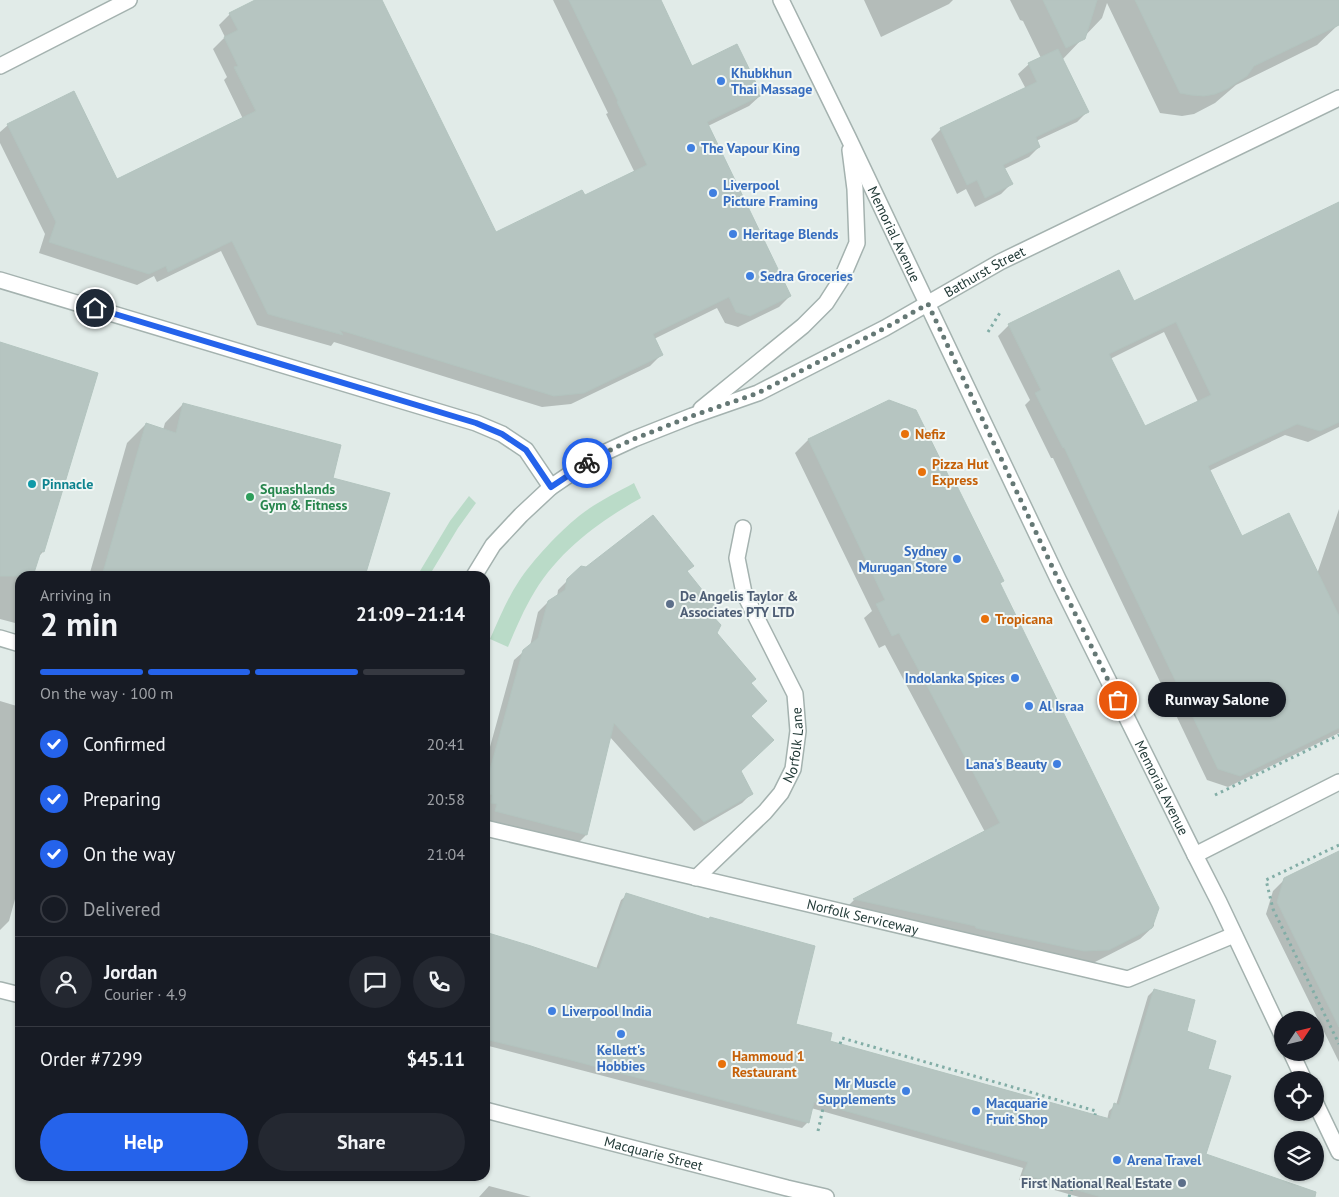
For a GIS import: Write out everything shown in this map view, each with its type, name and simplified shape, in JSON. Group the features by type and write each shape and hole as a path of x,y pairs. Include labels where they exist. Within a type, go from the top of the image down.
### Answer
{"street":[{"path":"0,66 129,0"},
{"name":"Memorial Avenue","path":"781,0 1058,579 1194,855 1220,902 1274,1018"},
{"name":"Bathurst Street","path":"477,571 493,545 521,515 551,487 595,457 692,416 758,393 885,328 1000,262 1339,98"},
{"path":"692,416 803,326 826,303 842,278 857,243 855,189 848,137"},
{"path":"0,280 476,423 502,434 526,450 551,487"},
{"name":"Norfolk Lane","path":"696,878 765,812 781,793 793,769 798,731 795,694 744,594 737,558 743,528"},
{"path":"0,638 15,642"},
{"path":"1194,855 1339,782"},
{"name":"Norfolk Serviceway","path":"490,829 1128,979 1234,935"},
{"path":"0,990 15,994"},
{"name":"Macquarie Street","path":"490,1111 824,1197"},
{"path":"1324,1121 1339,1152"}],"path":[{"path":"988,332 1001,311"},
{"path":"1215,795 1339,735"},
{"path":"1339,845 1266,880 1273,909 1339,1044"},
{"path":"840,1044 842,1038 1096,1111 1095,1115"},
{"path":"818,1131 824,1104"},
{"path":"1069,1197 1072,1188"}],"green space":[{"path":"634,483 641,498 596,527 556,562 531,598 508,647 490,639 503,609 531,564 563,530 585,511"},
{"path":"469,496 476,503 458,528 432,571 420,571 450,521"}],"building":[{"path":"255,0 382,0 496,232 582,190 585,195 647,165 569,0 661,0 692,66 737,44 762,95 707,122 791,296 750,316 736,312 729,297 653,334 663,355 584,393 554,396 340,330 343,335 268,314 232,241 168,272 166,266 149,274 49,242 56,222 7,124 74,91 117,179 256,111 234,67 238,66 224,37 238,30 229,13"},
{"path":"1043,0 1097,0 1085,39 1066,48"},
{"path":"1135,0 1339,0 1339,25 1254,66 1247,76 1227,89 1204,96 1191,95 1180,93"},
{"path":"1058,49 1089,112 1036,137 1040,147 1003,165 1013,184 985,198 977,180 967,185 940,128 1037,82 1028,63"},
{"path":"1339,202 1339,422 1320,431 1297,424 1208,466 1242,536 1289,513 1339,616 1339,728 1240,776 1218,769 1064,447 1035,393 1041,390 1008,324 1119,270 1134,301","holes":["1176,322 1211,395 1145,426 1109,354"]},
{"name":"Pinnacle","path":"0,342 98,373 44,552 41,551 35,571 15,571 15,576 0,576"},
{"path":"889,400 916,410 950,479 953,478 1004,581 1000,583 1159,908 1152,928 1109,950 1084,951 853,899 1000,823 899,633 892,636 876,604 885,600 808,439"},
{"path":"183,403 341,445 333,478 390,493 367,571 103,571 146,423 176,433"},
{"path":"653,515 694,566 687,571 715,606 709,612 721,625 717,633 756,679 751,683 767,701 751,716 774,740 741,771 753,794 704,822 614,723 587,835 495,811 497,804 491,803 490,770 523,650 538,638 548,601 565,590 567,579 581,566 586,567"},
{"path":"1339,851 1339,1027 1277,902 1284,878"},
{"path":"626,893 709,919 710,917 815,946 796,1024 832,1033 830,1041 1110,1119 1114,1103 1119,1105 1154,989 1195,1000 1187,1031 1216,1041 1208,1069 1231,1076 1206,1154 1274,1177 1274,1181 1284,1181 1316,1192 1315,1197 1101,1197 1023,1174 1028,1162 814,1102 809,1123 490,1040 490,934 599,969"}],"way so far":[{"path":"587,463 595,457 634,439 758,393 928,304 1058,579 1118,700"}],"place":[{"name":"Khubkhun Thai Massage","path":"721,81"},
{"name":"The Vapour King","path":"691,148"},
{"name":"Liverpool Picture Framing","path":"713,193"},
{"name":"Heritage Blends","path":"733,234"},
{"name":"Sedra Groceries","path":"750,276"},
{"name":"Nefiz","path":"905,434"},
{"name":"Pizza Hut Express","path":"922,472"},
{"name":"Pinnacle","path":"32,484"},
{"name":"Squashlands Gym & Fitness","path":"250,497"},
{"name":"Sydney Murugan Store","path":"957,559"},
{"name":"De Angelis Taylor & Associates PTY LTD","path":"670,604"},
{"name":"Tropicana","path":"985,619"},
{"name":"Indolanka Spices","path":"1015,678"},
{"name":"Runway Salone","path":"1118,700"},
{"name":"Al Israa","path":"1029,706"},
{"name":"Lana's Beauty","path":"1057,764"},
{"name":"Liverpool India","path":"552,1011"},
{"name":"Kellett's Hobbies","path":"621,1034"},
{"name":"Hammoud 1 Restaurant","path":"722,1064"},
{"name":"Mr Muscle Supplements","path":"906,1091"},
{"name":"Macquarie Fruit Shop","path":"976,1111"},
{"name":"Arena Travel","path":"1117,1160"},
{"name":"First National Real Estate","path":"1182,1183"}],"route":[{"path":"95,308 476,423 502,434 526,450 551,487 587,463"}]}
